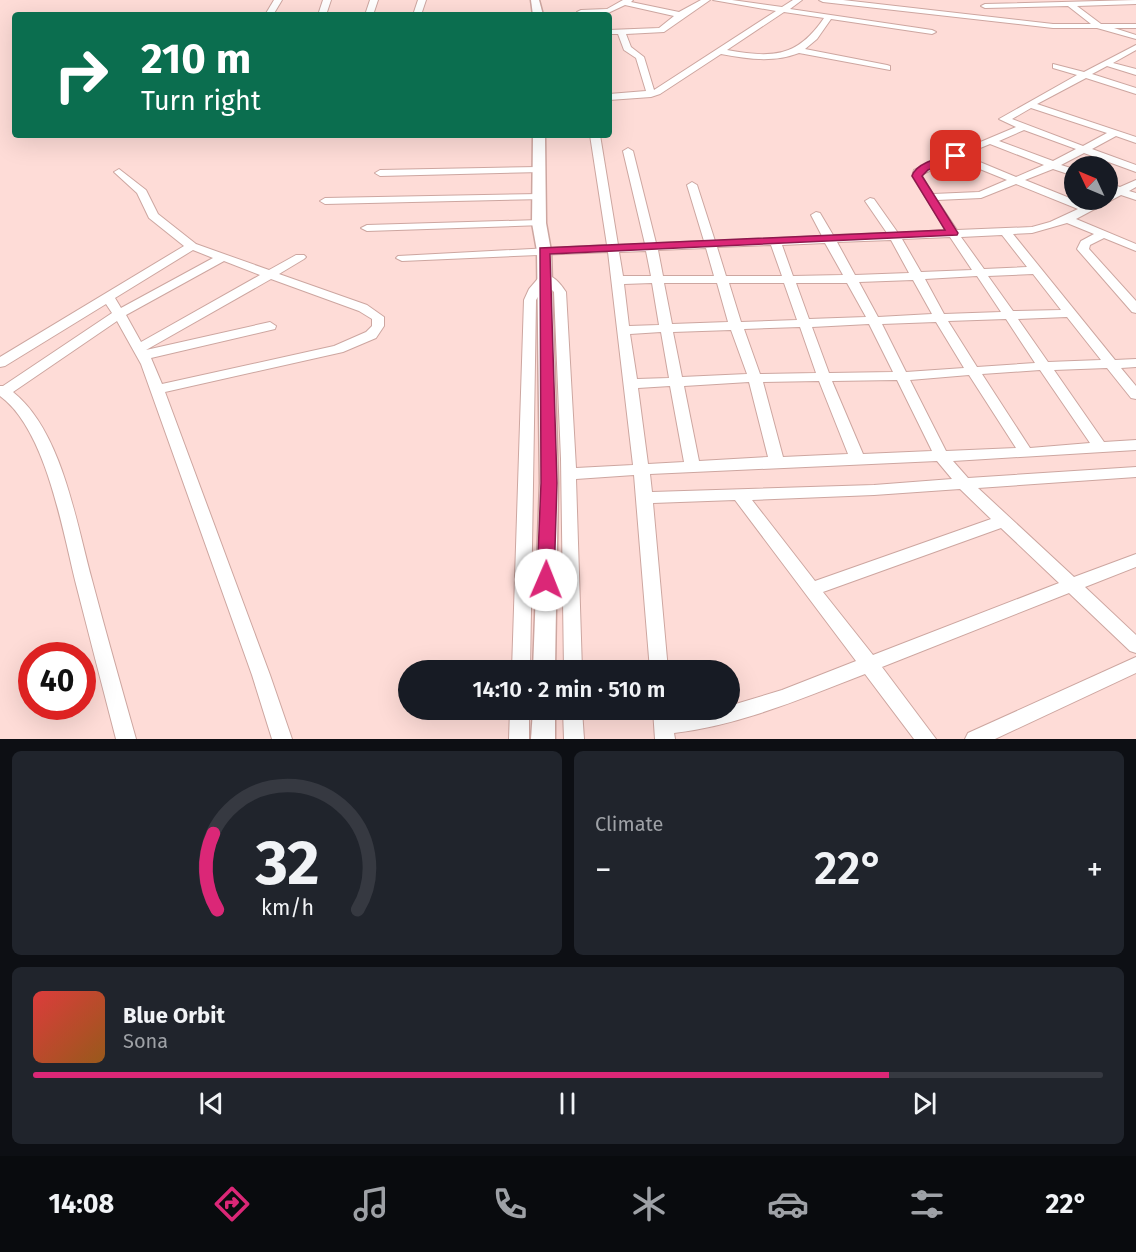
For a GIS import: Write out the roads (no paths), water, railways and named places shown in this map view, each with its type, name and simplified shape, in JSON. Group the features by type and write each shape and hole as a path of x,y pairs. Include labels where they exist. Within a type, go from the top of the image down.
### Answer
{"street":[{"path":"612,32 661,30 680,15 706,0"},
{"path":"717,0 932,32"},
{"path":"612,97 651,94 798,0"},
{"path":"823,0 1053,26 1136,26"},
{"path":"599,12 608,11 627,2 680,15"},
{"path":"721,51 758,58 785,55 798,50 806,45 848,2"},
{"path":"982,3 1136,2"},
{"path":"982,3 1002,21"},
{"path":"1070,4 1100,27 1136,37"},
{"path":"621,32 627,48 640,57 651,94"},
{"path":"798,50 887,68"},
{"path":"1134,50 1004,119 1136,169"},
{"path":"1107,64 1136,72"},
{"path":"1056,66 1136,91"},
{"path":"1030,105 1136,140"},
{"path":"1023,128 918,172 917,176 953,233 1099,446"},
{"path":"930,197 981,195 1053,165 1115,133"},
{"path":"540,138 538,170 540,223 544,251 549,483 544,660"},
{"path":"595,138 609,247 617,280 624,330 636,470 645,498 658,660"},
{"path":"990,141 1064,169"},
{"path":"628,151 651,246 692,466"},
{"path":"956,156 1064,200"},
{"path":"380,173 538,170"},
{"path":"119,172 142,192 153,216 192,246 272,274 378,317 378,326 371,335 362,341 338,349 156,390"},
{"path":"1120,191 1136,183"},
{"path":"692,185 735,326 755,378 777,462"},
{"path":"1120,191 1136,197"},
{"path":"325,201 540,197"},
{"path":"870,201 918,276 940,318 1026,453"},
{"path":"402,258 1044,228 1086,210"},
{"path":"816,214 873,319 944,459 960,480 1136,645"},
{"path":"1067,219 1136,248"},
{"path":"367,228 540,223"},
{"path":"1004,230 1136,394"},
{"path":"1104,234 1085,243 1083,249 1136,309"},
{"path":"775,241 804,324 858,460"},
{"path":"0,363 192,246"},
{"path":"126,739 54,472 42,441 30,421 11,396 2,391 119,314 223,257"},
{"path":"142,352 300,257"},
{"path":"617,280 852,279 1036,270"},
{"path":"521,660 530,300 535,289 545,286 560,292 573,660"},
{"path":"108,296 142,352 261,675 282,739"},
{"path":"624,330 1071,313"},
{"path":"142,352 270,326"},
{"path":"630,384 755,378 902,376 1044,366 1136,363"},
{"path":"568,474 777,462 944,459 1136,445"},
{"path":"645,498 874,490 960,480 1136,472"},
{"path":"739,494 926,739"},
{"path":"812,590 1003,521"},
{"path":"663,725 707,721 788,696 1136,560"},
{"path":"975,739 1136,665"},
{"path":"519,739 520,720"},
{"path":"543,739 544,720"},
{"path":"573,720 574,739"}]}
